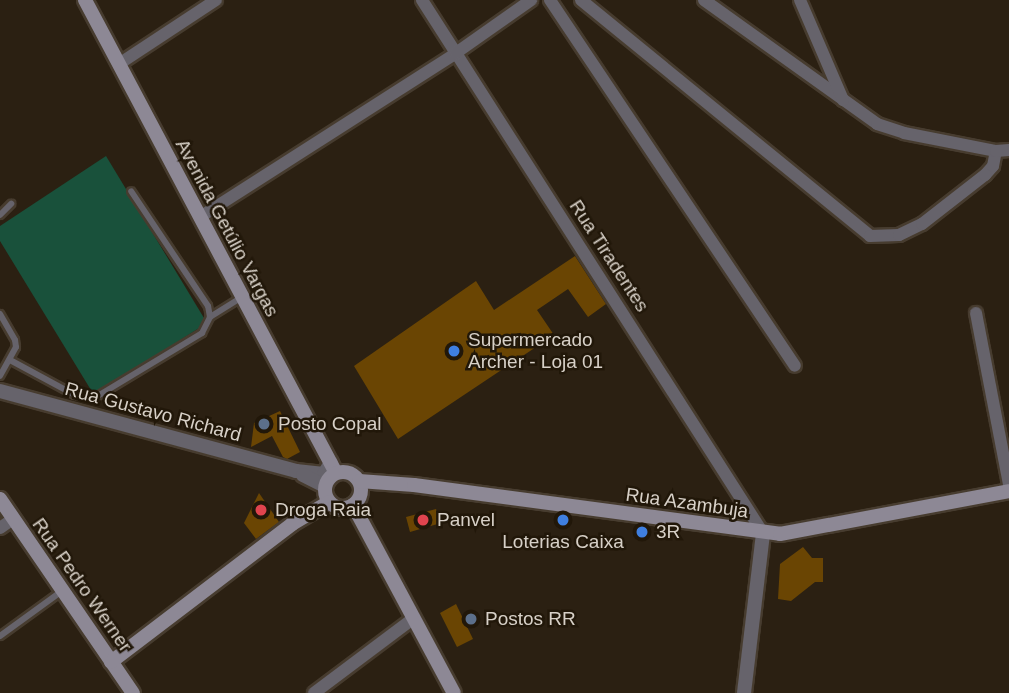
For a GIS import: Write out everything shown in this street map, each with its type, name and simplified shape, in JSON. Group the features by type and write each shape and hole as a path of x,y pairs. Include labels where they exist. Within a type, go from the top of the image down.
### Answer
{"main road":[{"name":"Avenida Getúlio Vargas","path":"85,0 333,468"},
{"path":"333,468 351,474 359,481 361,494 353,505 340,508 329,502 325,486 333,468"},
{"name":"Rua Azambuja","path":"359,481 414,485 780,534 1009,491"},
{"name":"Rua Pedro Werner","path":"0,499 134,693"},
{"path":"111,662 292,524 329,502"},
{"path":"353,505 454,693"}],"street":[{"path":"119,64 216,0"},
{"name":"Rua Tiradentes","path":"422,0 763,533"},
{"path":"200,217 456,53 531,0"},
{"path":"550,0 795,366"},
{"path":"581,0 870,236 899,235 922,224 985,175 1002,151 877,124 704,0"},
{"path":"800,0 843,100"},
{"path":"976,313 1009,485"},
{"name":"Rua Gustavo Richard","path":"0,391 296,471 324,474 333,468"},
{"name":"Rua Gustavo Richard","path":"296,471 325,486"},
{"path":"0,528 13,519"},
{"path":"744,693 763,533"},
{"path":"314,693 414,618"}],"lane":[{"path":"131,191 208,306 210,317"},
{"path":"0,215 11,204"},
{"path":"10,360 75,395 96,397 202,333 210,317 242,297"},
{"path":"0,314 15,340 16,347 0,376"},
{"path":"0,636 62,592"}],"green space":[{"path":"106,156 207,323 94,395 0,241 0,226"}],"building":[{"name":"Supermercado Archer - Loja 01","path":"575,256 606,304 588,317 568,289 537,310 554,335 398,439 354,366 476,281 494,310"},
{"path":"280,411 300,452 287,459 283,457 272,436 251,447 254,423"},
{"name":"Droga Raia","path":"259,493 279,522 256,539 244,523"},
{"name":"Panvel","path":"436,509 441,523 410,532 406,517"},
{"path":"803,547 812,558 823,558 823,582 815,582 791,601 778,599 780,564"},
{"path":"456,604 473,639 457,647 440,613"}],"place":[{"name":"Supermercado Archer - Loja 01","path":"454,351"},
{"name":"Posto Copal","path":"264,424"},
{"name":"Droga Raia","path":"261,510"},
{"name":"Panvel","path":"423,520"},
{"name":"Loterias Caixa","path":"563,520"},
{"name":"3R","path":"642,532"},
{"name":"Postos RR","path":"471,619"}]}
